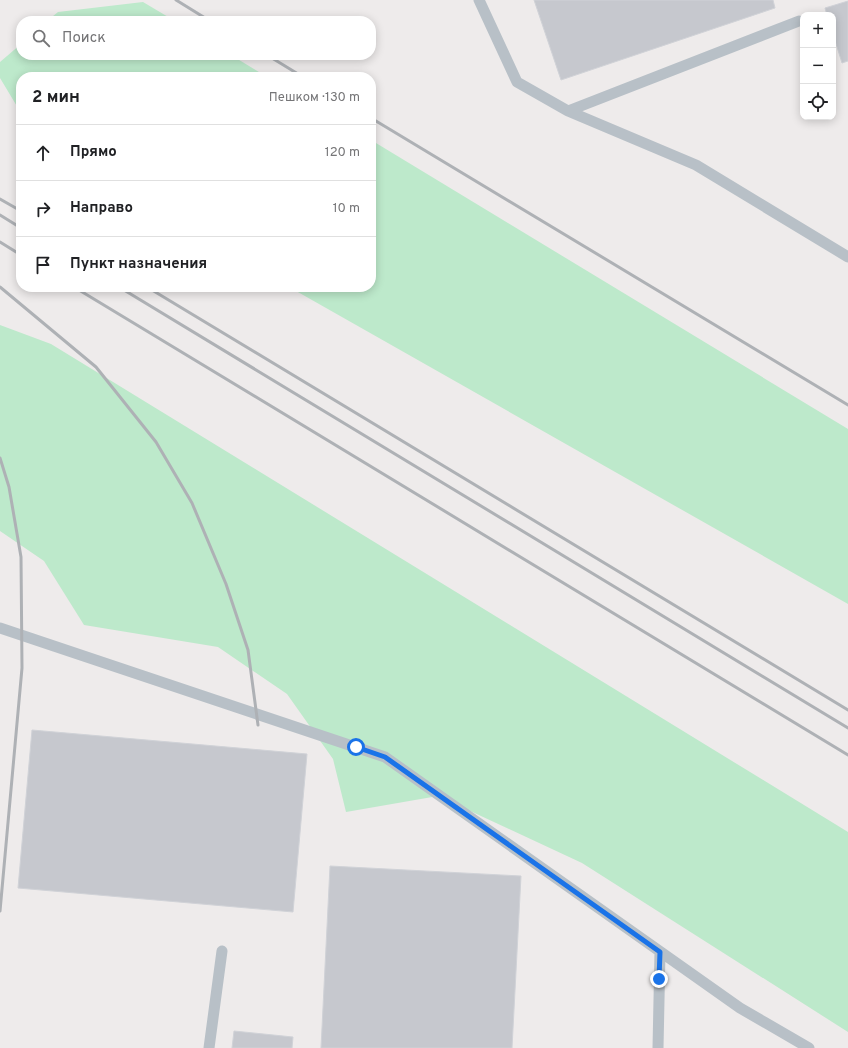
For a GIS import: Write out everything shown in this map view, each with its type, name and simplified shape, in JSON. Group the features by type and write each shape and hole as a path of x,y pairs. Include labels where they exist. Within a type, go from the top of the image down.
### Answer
{"lane":[{"path":"479,0 517,82 568,111 696,164 848,257"},
{"path":"568,111 799,21"},
{"path":"0,628 385,757 740,1008 809,1048"},
{"path":"209,1048 222,951"},
{"path":"658,1048 660,952"}],"green space":[{"path":"143,2 167,16 53,16 58,12"},
{"path":"16,48 16,60 239,60 259,72 16,72 16,105 0,78 0,62"},
{"path":"376,143 848,429 848,604 298,292 376,292"},
{"path":"0,325 51,344 848,832 848,1032 582,863 438,796 346,812 333,759 287,694 218,647 84,625 44,561 0,531"}],"building":[{"path":"534,0 773,0 775,8 561,80"},
{"path":"848,1 848,61 842,63 836,44 836,12 826,12 825,8"},
{"path":"32,730 307,754 293,912 18,888"},
{"path":"330,866 521,876 512,1048 321,1048"},
{"path":"234,1031 293,1037 292,1048 232,1048"}],"railway":[{"path":"176,0 202,16"},
{"path":"275,60 295,72"},
{"path":"376,121 848,405"},
{"path":"0,199 16,208"},
{"path":"0,215 16,225"},
{"path":"0,242 16,252"},
{"path":"0,287 96,367 156,442 192,503 226,584 248,650 258,725"},
{"path":"82,292 848,755"},
{"path":"127,292 848,728"},
{"path":"155,292 848,710"},
{"path":"0,458 9,487 21,557 22,668 0,911"}],"route":[{"path":"356,747 385,757 660,952 659,979"}]}
